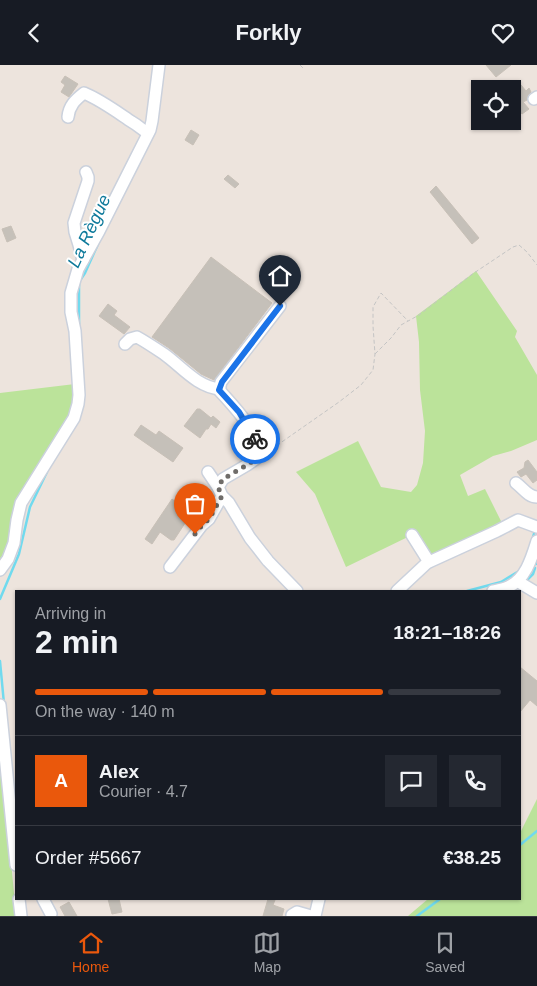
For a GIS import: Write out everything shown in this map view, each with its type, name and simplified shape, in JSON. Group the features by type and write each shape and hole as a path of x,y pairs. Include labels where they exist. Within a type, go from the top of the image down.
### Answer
{"street":[{"path":"0,570 8,559 14,543 21,503 74,418 79,395 71,293 78,269 148,133 152,121 159,65"},
{"path":"68,117 69,110 84,93 100,101 148,133"},
{"path":"83,260 74,223 88,181 86,172"},
{"path":"170,567 202,525 209,519 223,479 257,458 256,440 239,412 219,390 222,382 280,306"},
{"path":"125,344 130,339 137,337 164,354 201,384 220,389"},
{"path":"208,472 250,538 268,561 296,590"},
{"path":"516,483 533,497 537,497"},
{"path":"398,590 428,562 468,545 518,519 537,527"},
{"path":"412,535 428,562"},
{"path":"497,590 509,587 523,574 537,541"},
{"path":"517,581 537,593"},
{"path":"0,705 15,849"},
{"path":"19,900 21,916"},
{"path":"316,916 319,900"},
{"path":"292,915 297,912 311,916"}],"path":[{"path":"300,65 303,68"},
{"path":"375,353 391,338 401,325 419,315 471,275 513,247 519,245 537,265"},
{"path":"257,458 272,451 362,385 373,371 375,353 373,307 381,293 408,321"}],"green space":[{"path":"476,271 517,331 515,337 537,375 537,440 493,456 460,475 468,496 485,489 502,523 429,562 412,535 346,567 315,494 296,472 358,441 381,487 411,492 417,485 423,463 425,431 420,390 419,342 416,316"},
{"path":"75,384 74,406 38,470 0,566 0,393"},
{"path":"0,739 16,916 0,916"},
{"path":"537,799 537,916 408,916 427,900 521,900 521,831"}],"building":[{"path":"486,65 511,65 496,77"},
{"path":"65,76 78,84 69,97 61,92 65,85 61,82"},
{"path":"521,85 526,91 529,88 531,92 527,100 523,102 529,109 522,114"},
{"path":"191,130 199,135 193,145 185,140"},
{"path":"228,175 239,184 235,188 224,179"},
{"path":"436,186 479,238 472,244 430,192"},
{"path":"11,226 16,238 7,242 2,229"},
{"path":"211,257 272,303 214,380 201,374 152,337"},
{"path":"108,304 117,311 114,315 130,327 124,334 99,316"},
{"path":"197,409 200,409 211,418 213,416 220,422 216,428 211,424 200,438 184,426"},
{"path":"141,425 156,435 159,431 183,448 173,462 134,435"},
{"path":"528,460 537,472 537,480 533,483 526,474 521,477 517,472 524,468 525,462"},
{"path":"172,499 180,505 178,509 189,517 174,540 160,532 152,544 145,539"},
{"path":"521,668 537,681 537,706 530,700 521,711"},
{"path":"108,900 119,900 122,912 112,914"},
{"path":"268,900 275,900 273,905 284,909 282,916 263,916"},
{"path":"69,902 77,916 65,916 60,907"}],"waterway":[{"name":"La Règue","path":"79,324 79,282 98,244"},
{"name":"La Règue","path":"0,599 19,554 30,507 47,472"},
{"path":"532,541 535,530"},
{"path":"525,582 533,574 535,568"},
{"path":"471,590 501,582 519,571"},
{"name":"La Règue","path":"0,661 4,704"},
{"path":"521,844 537,831"},
{"path":"417,916 439,900"}],"way so far":[{"path":"195,534 209,519 222,496 218,487 223,479 257,458 258,451 255,439"}],"route":[{"path":"255,439 239,412 219,390 222,382 280,306"}]}
